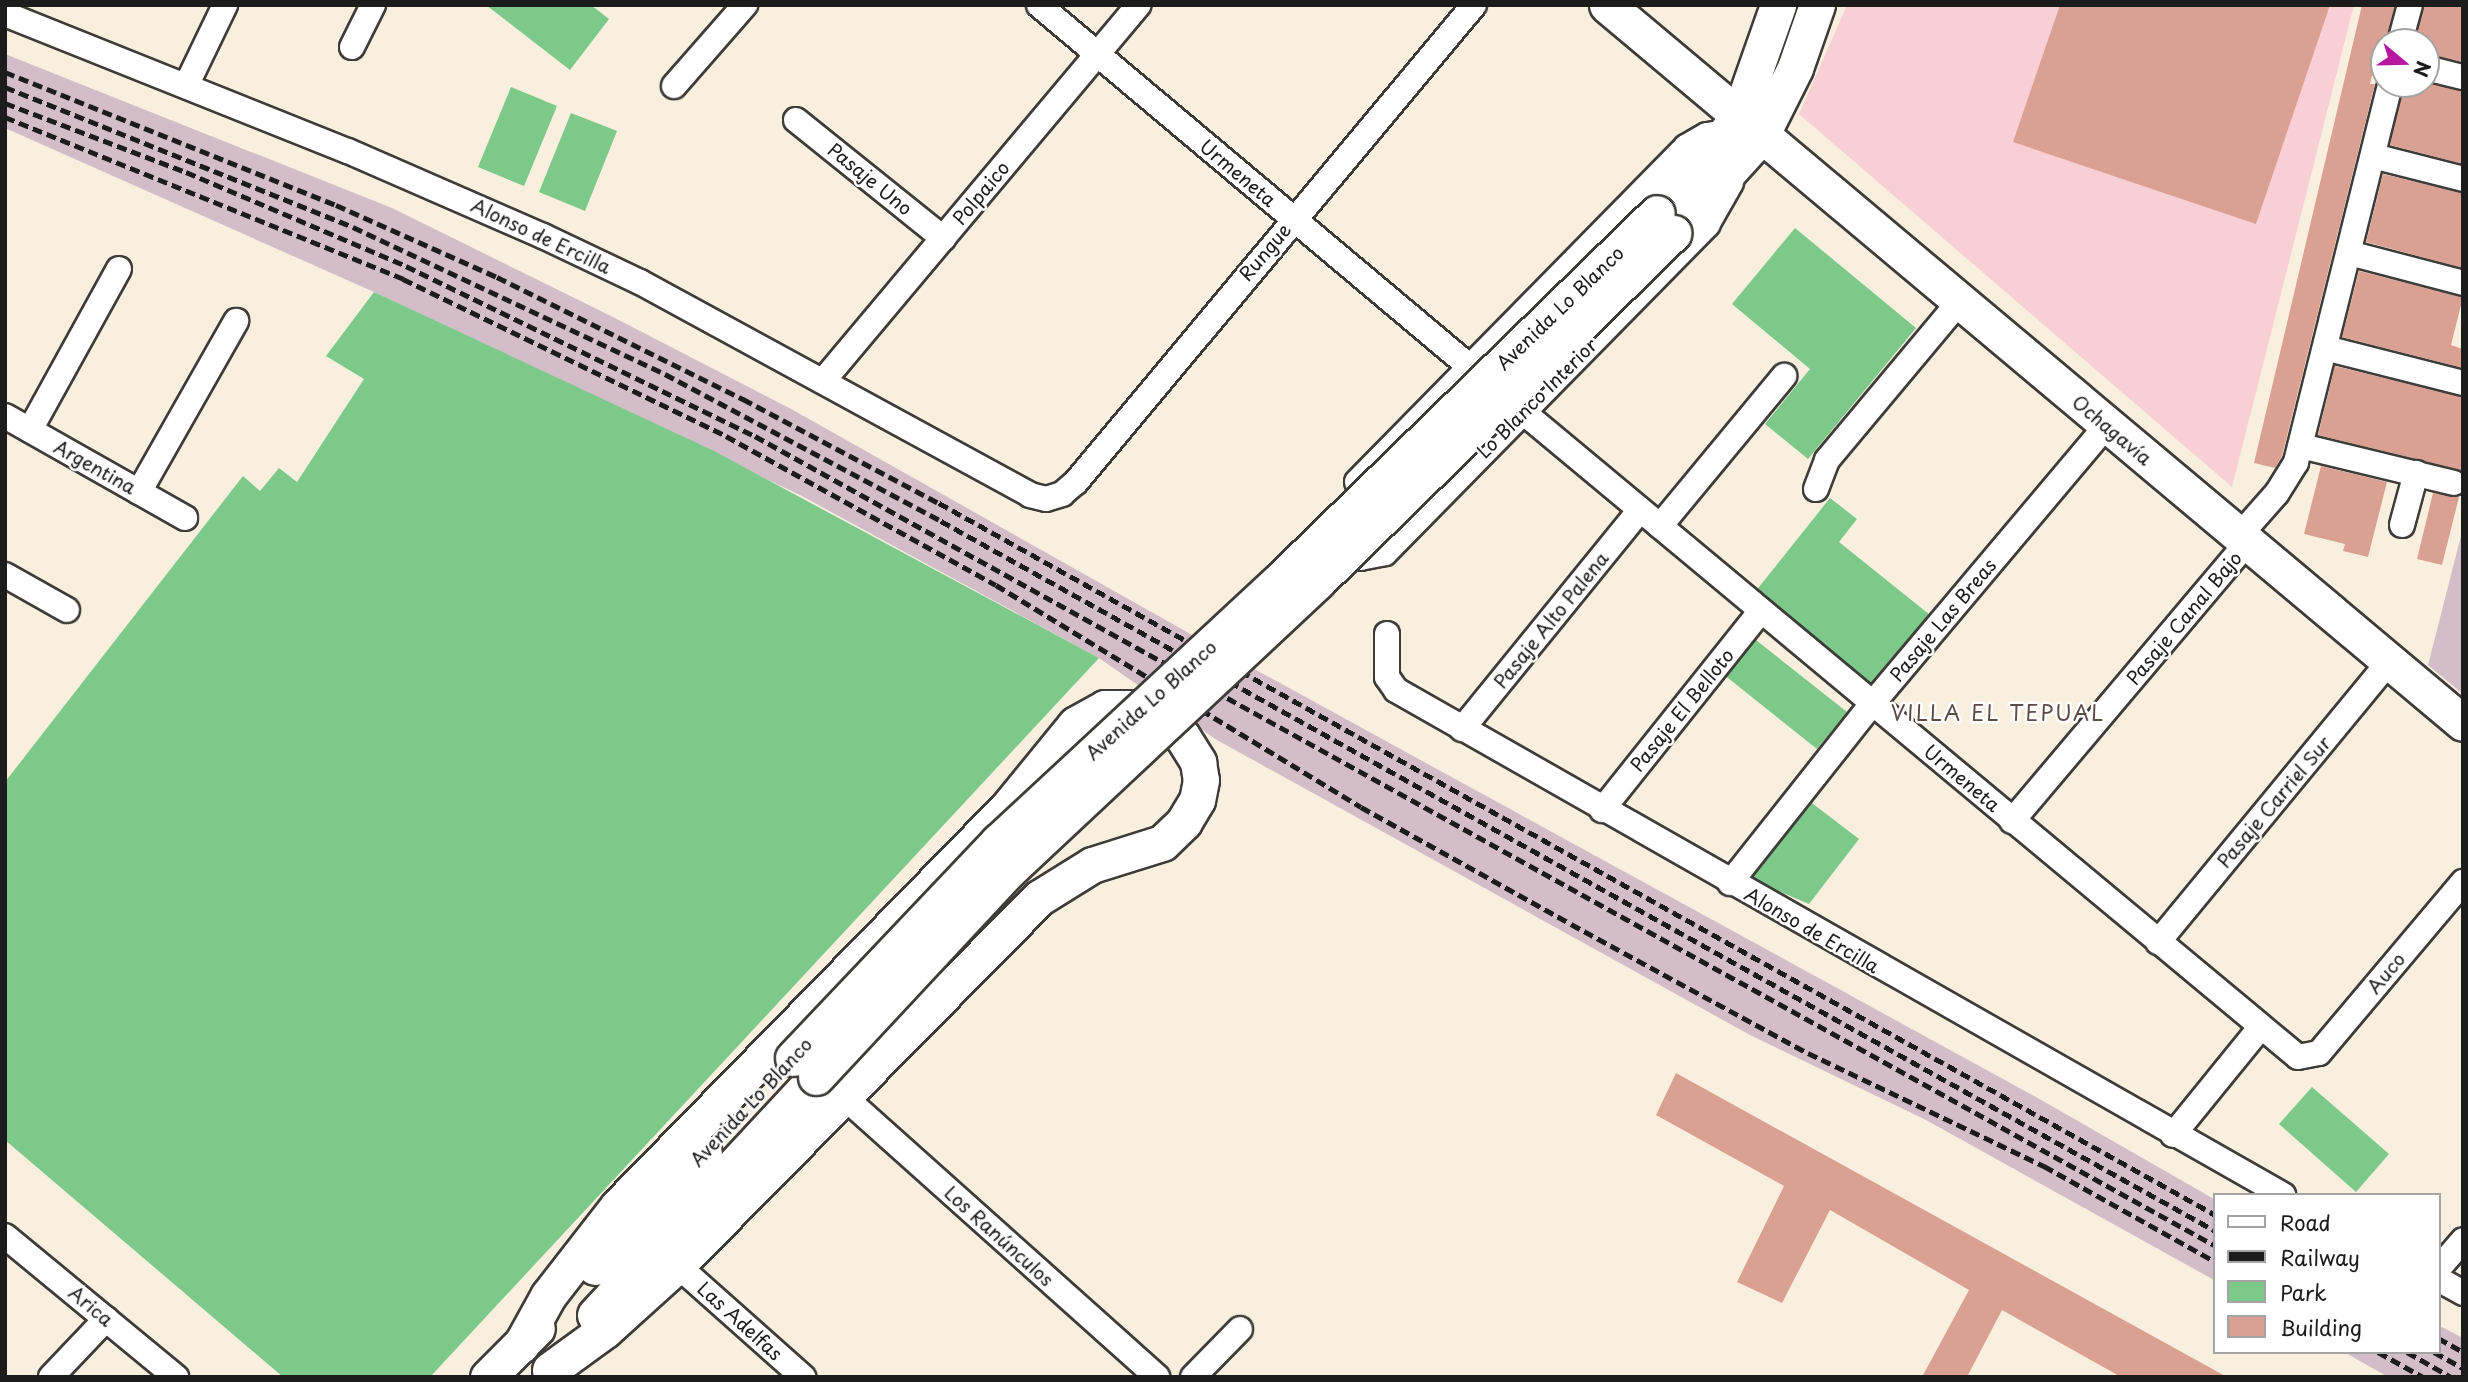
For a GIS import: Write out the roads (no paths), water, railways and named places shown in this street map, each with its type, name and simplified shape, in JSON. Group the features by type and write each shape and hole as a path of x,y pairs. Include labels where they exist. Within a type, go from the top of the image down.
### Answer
{"main road":[{"name":"Ochagavía","path":"1606,5 1742,128 1959,302 2463,723"},
{"name":"Avenida Lo Blanco","path":"1665,223 1735,169 1742,128 1777,5"},
{"name":"Avenida Lo Blanco","path":"547,1373 625,1280 1006,873 1308,591 1665,223 1742,128 1791,77 1817,5"},
{"path":"521,1345 562,1276 618,1206 1008,807 1076,724 1105,708 1132,708 1155,716 1182,736 1198,762 1201,780 1197,800 1184,822 1161,843 1102,860 1039,898 817,1077 677,1265 605,1330 547,1373"},
{"name":"Avenida Lo Blanco","path":"488,1377 817,1077"}],"street":[{"path":"187,85 225,5"},
{"path":"352,47 373,5"},
{"path":"674,86 745,5"},
{"name":"Urmeneta","path":"1039,5 1470,367"},
{"name":"Polpaico","path":"823,381 1138,5"},
{"name":"Rungue","path":"1055,498 1076,482 1474,5"},
{"path":"2404,28 2410,5"},
{"name":"Alonso de Ercilla","path":"5,14 187,85 556,242 823,381 1030,495 1055,498"},
{"path":"2440,71 2463,77"},
{"name":"Pasaje Canal Bajo","path":"2012,821 2243,539 2277,493 2301,446 2386,98"},
{"name":"Pasaje Uno","path":"796,120 943,238"},
{"path":"1268,573 1686,147 1707,135 1742,128"},
{"path":"2372,156 2463,179"},
{"name":"Lo Blanco Interior","path":"1324,515 1328,539 1346,555 1385,553 1707,225 1735,169"},
{"path":"2349,253 2463,282"},
{"path":"30,430 119,268"},
{"path":"1816,489 1826,460 1959,302"},
{"path":"139,492 236,321"},
{"path":"2325,348 2463,383"},
{"path":"1660,526 1784,376"},
{"name":"Urmeneta","path":"1523,412 2291,1054 2306,1058"},
{"name":"Argentina","path":"5,416 185,518"},
{"name":"Pasaje Las Breas","path":"1730,883 1872,704 2107,425"},
{"path":"2301,446 2454,483"},
{"path":"2402,525 2416,473"},
{"name":"Pasaje Alto Palena","path":"1462,729 1640,510"},
{"path":"5,575 68,610"},
{"name":"Pasaje El Belloto","path":"1602,810 1761,611"},
{"name":"Alonso de Ercilla","path":"1387,634 1389,685 1602,810 2279,1193"},
{"name":"Pasaje Carriel Sur","path":"2158,942 2389,662"},
{"name":"Auco","path":"2306,1058 2319,1053 2463,882"},
{"path":"2173,1135 2260,1028"},
{"name":"Los Ranúnculos","path":"817,1077 1157,1377"},
{"name":"Arica","path":"5,1236 176,1377"},
{"path":"2440,1267 2463,1240"},
{"name":"Las Adelfas","path":"677,1265 803,1377"},
{"path":"2440,1280 2463,1293"},
{"path":"51,1377 106,1319"},
{"path":"1193,1377 1240,1329"}],"railway":[{"path":"5,72 336,205 497,277 743,399 939,503 2212,1213"},
{"path":"5,87 353,227 665,374 941,521 2212,1229"},
{"path":"5,103 186,172 406,266 755,436 2212,1244"},
{"path":"5,117 403,279 726,436 996,585 1361,807 1571,924 1808,1053 2044,1166 2212,1260"},
{"path":"2440,1339 2463,1352"},
{"path":"2382,1354 2423,1377"},
{"path":"2411,1354 2451,1377"},
{"path":"2438,1354 2463,1368"}],"district":[{"name":"VILLA EL TEPUAL","path":"1998,712"}]}
